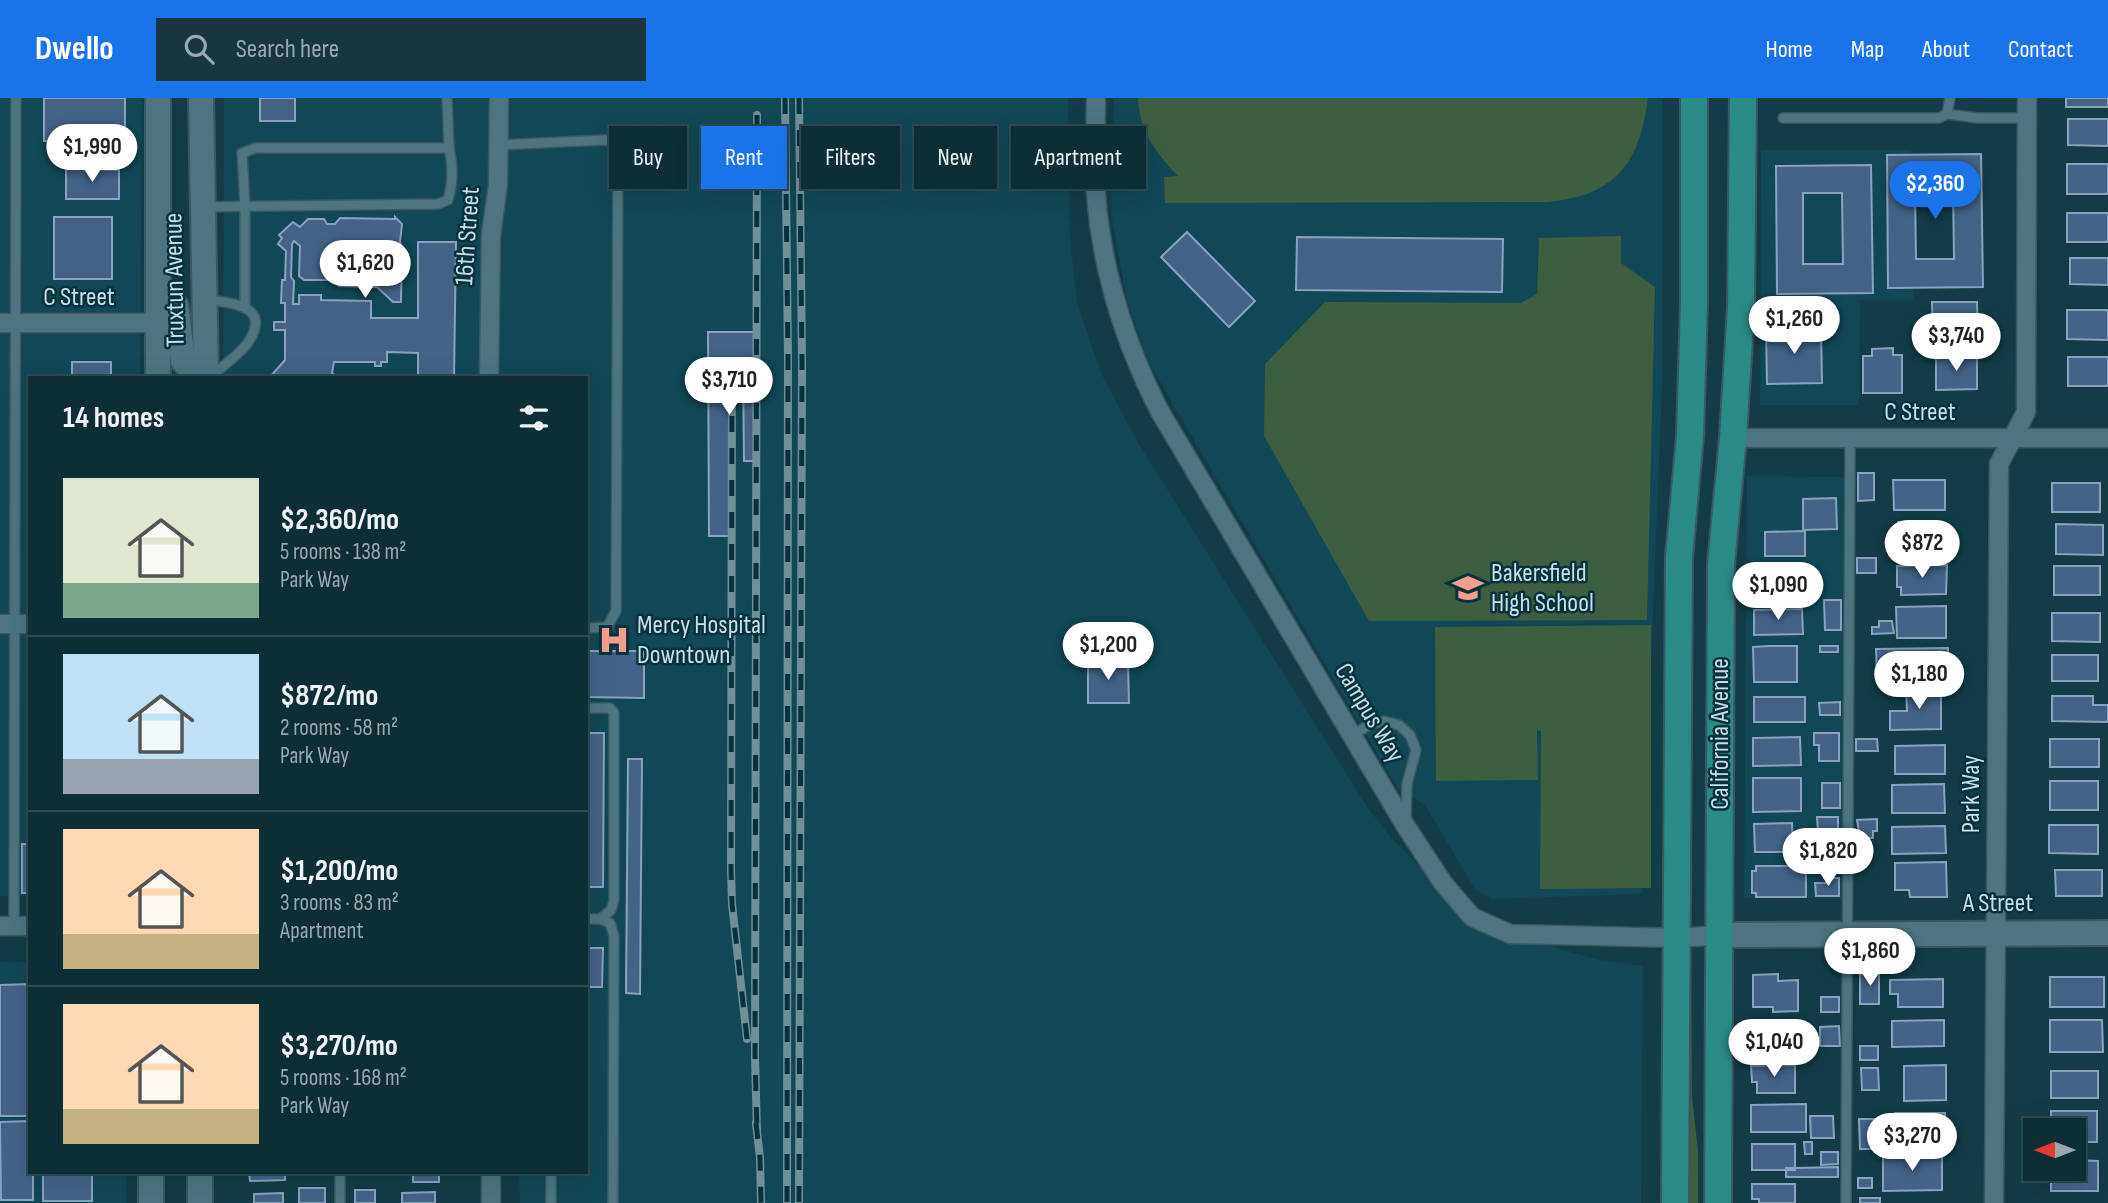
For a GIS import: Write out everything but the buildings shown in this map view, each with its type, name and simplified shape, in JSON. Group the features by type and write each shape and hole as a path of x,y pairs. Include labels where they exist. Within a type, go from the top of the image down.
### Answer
{"main road":[{"name":"Truxtun Avenue","path":"158,98 158,376"},
{"name":"Truxtun Avenue","path":"201,98 206,376"},
{"name":"California Avenue","path":"1675,1203 1679,557 1690,436 1694,303 1694,98"},
{"name":"California Avenue","path":"1718,1203 1721,564 1733,438 1741,306 1743,98"},
{"path":"159,287 176,306 183,361 203,376"},
{"name":"A Street","path":"1720,935 2108,933"},
{"path":"151,1174 151,1203"},
{"path":"200,1174 200,1203"}],"street":[{"name":"16th Street","path":"489,376 491,235 498,185 499,98"},
{"name":"Campus Way","path":"1096,98 1096,192 1102,252 1115,306 1138,369 1159,410 1352,736 1443,883 1472,917 1510,934 1678,937 1720,935"},
{"name":"Park Way","path":"1994,1203 1999,464 2025,412 2027,98"},
{"name":"C Street","path":"8,323 159,323"},
{"name":"C Street","path":"1733,438 2108,438"},
{"path":"491,1174 491,1203"}],"lane":[{"path":"15,926 15,624 8,323 16,98"},
{"path":"203,207 438,204 448,200 452,160 447,98"},
{"path":"1947,114 1950,98"},
{"path":"1783,118 1939,118 1947,114 1978,118 2027,118"},
{"path":"499,145 605,140 618,143 616,611 607,627 588,628"},
{"path":"245,307 242,153 256,148 449,148"},
{"path":"206,300 234,302 245,307 255,326 246,344 208,376"},
{"path":"1846,1203 1850,438"},
{"path":"588,708 610,709 614,713 614,900 611,910 600,919"},
{"path":"1352,736 1370,724 1384,721 1399,725 1410,735 1416,750 1407,784 1405,825"},
{"path":"588,919 600,919 610,923 614,936 612,1203"},
{"path":"340,1174 340,1203"},
{"path":"551,1174 551,1203"}],"shaded area":[{"path":"0,98 142,98 140,376 28,376 28,897 0,896"},
{"path":"224,98 1068,98 1068,126 1011,126 1011,189 1069,189 1070,238 1077,303 1101,373 1138,443 1368,808 1392,839 1425,872 1456,897 1489,918 1524,936 1562,950 1600,960 1643,966 1641,1203 520,1203 519,1174 588,1174 588,376 223,376"},
{"name":"Bakersfield High School","path":"1114,98 1662,98 1662,387 1642,894 1492,899 1475,889 1425,805 1398,789 1148,361 1127,300 1111,214 1112,189 1146,189 1146,126 1113,126"},
{"path":"1761,150 1911,150 1913,300 1860,300 1859,405 1760,405"},
{"path":"1747,476 1844,477 1842,898 1744,898"},
{"path":"0,962 28,962 28,1174 126,1174 126,1203 0,1203"}],"green space":[{"path":"1138,98 1648,98 1638,141 1631,158 1620,172 1607,184 1591,192 1548,202 1165,203 1164,177 1178,176 1150,141 1139,110"},
{"path":"1621,236 1621,263 1655,287 1647,620 1369,621 1264,436 1265,364 1325,302 1521,303 1537,294 1539,238"},
{"path":"1651,625 1651,888 1540,889 1541,731 1537,730 1538,780 1436,781 1435,627"},
{"path":"1692,973 1692,1096 1698,1151 1698,1203 1687,1203"}],"railway":[{"path":"785,98 788,358 787,1203"},
{"path":"799,98 802,361 799,1203"},
{"path":"757,115 757,1132"},
{"path":"732,384 731,869 732,904 747,1039"},
{"path":"756,1123 761,1203"}],"place":[{"name":"Bakersfield High School","path":"1468,588"},
{"name":"Mercy Hospital Downtown","path":"614,640"}]}
